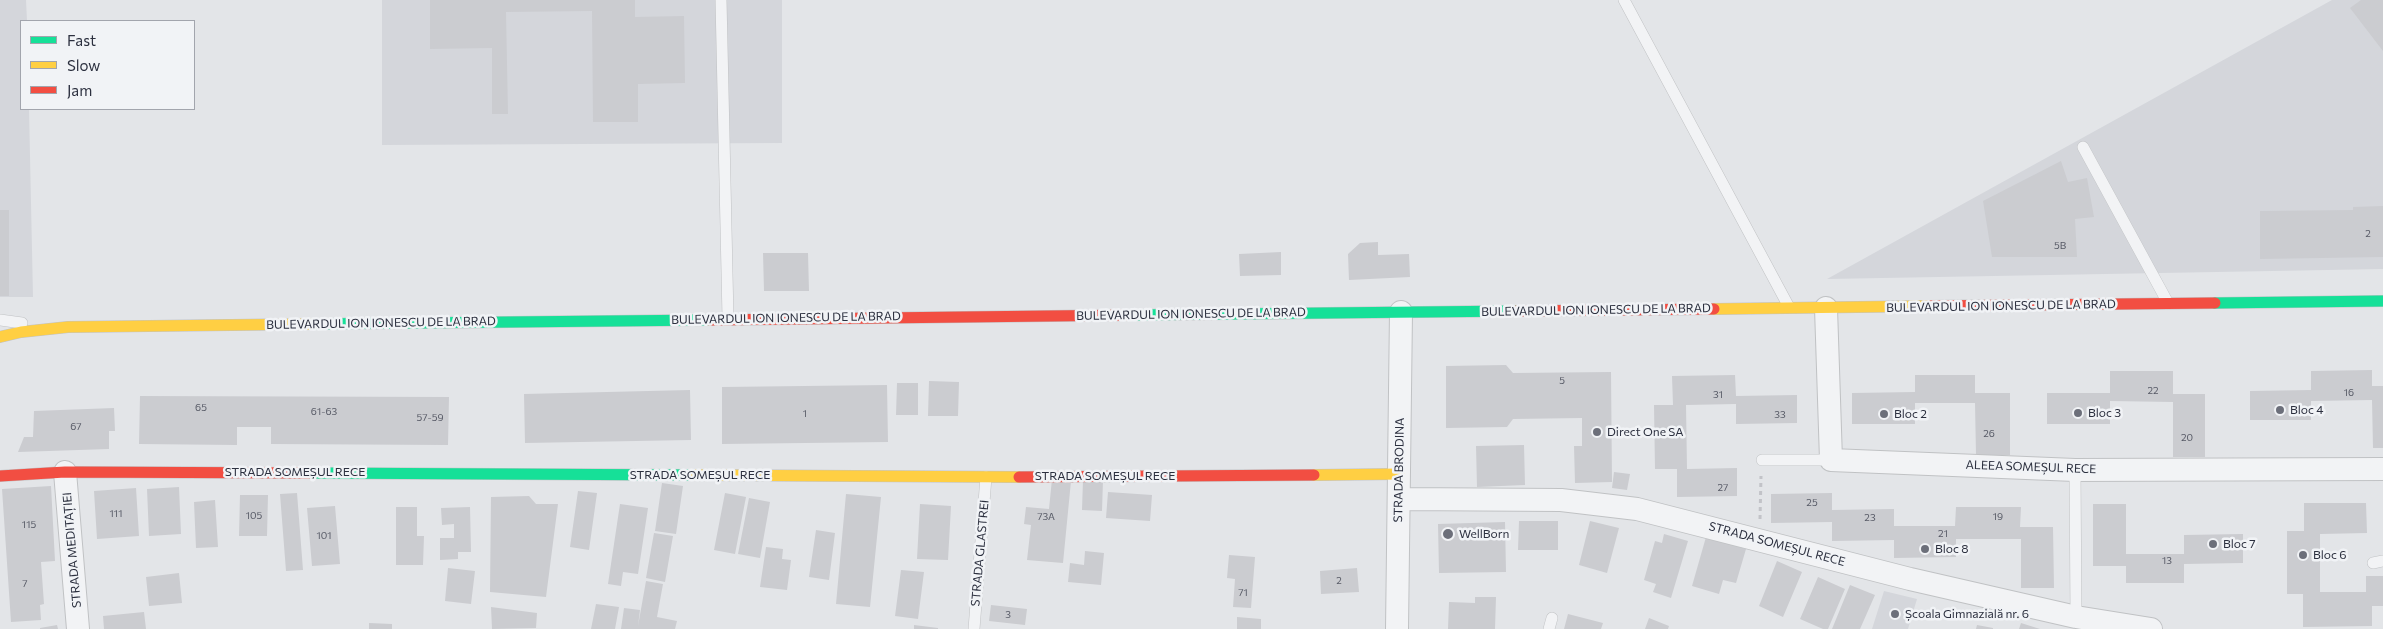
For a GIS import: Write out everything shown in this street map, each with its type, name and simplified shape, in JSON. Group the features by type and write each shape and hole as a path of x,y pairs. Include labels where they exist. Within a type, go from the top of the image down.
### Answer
{"main road":[{"name":"BULEVARDUL ION IONESCU DE LA BRAD","path":"0,337 21,332 68,327 728,318 2383,301"},
{"name":"STRADA SOMEȘUL RECE","path":"0,476 65,472 986,477 1399,474"}],"street":[{"path":"1826,308 1831,460"},
{"name":"STRADA BRODINA","path":"1397,629 1401,312"},
{"name":"ALEEA SOMEȘUL RECE","path":"1831,460 2075,470 2383,469"},
{"name":"STRADA MEDITAȚIEI","path":"65,472 78,629"},
{"name":"STRADA SOMEȘUL RECE","path":"1399,499 1561,500 1605,503 1760,539 1910,579 2076,617 2151,629"}],"lane":[{"path":"720,0 728,318"},
{"path":"1624,0 1789,308"},
{"path":"2083,147 2169,304"},
{"path":"0,320 68,327"},
{"path":"1762,460 1831,460"},
{"path":"2075,470 2076,617"},
{"name":"STRADA GLASTREI","path":"974,629 986,477"}],"path":[{"path":"1760,539 1762,460"}],"shaded area":[{"path":"0,0 26,0 27,20 20,20 20,110 29,110 33,297 0,297"},
{"path":"382,0 782,0 782,143 382,145"},
{"path":"2332,0 2383,0 2383,269 1827,279"},
{"name":"Școala Gimnazială nr. 6","path":"1884,591 1917,599 1908,629 1872,629"}],"building":[{"path":"430,0 635,0 635,17 684,16 685,83 638,84 638,122 593,122 592,11 506,12 508,114 492,114 492,48 430,49"},
{"path":"2361,0 2383,0 2383,51 2350,8"},
{"path":"2061,161 2068,182 2087,178 2094,217 2075,219 2077,257 1992,257 1983,201"},
{"path":"2383,206 2383,257 2260,259 2260,211 2353,210 2353,207"},
{"path":"0,210 9,210 9,296 0,296"},
{"path":"1378,242 1378,255 1409,254 1410,277 1349,280 1348,254 1360,243"},
{"path":"1281,252 1281,275 1240,276 1239,254"},
{"path":"763,253 808,253 809,291 764,291"},
{"path":"1506,365 1513,373 1611,372 1612,482 1575,483 1574,446 1582,446 1582,418 1513,419 1507,427 1446,428 1446,366"},
{"name":"Bloc 4","path":"2372,370 2372,386 2383,386 2383,448 2373,448 2372,400 2311,401 2311,420 2250,420 2250,391 2311,390 2311,371"},
{"name":"Bloc 3","path":"2110,371 2173,371 2173,394 2205,394 2205,457 2173,457 2173,402 2110,401 2110,424 2047,424 2047,393 2110,393"},
{"path":"1735,375 1736,396 1797,395 1797,423 1736,424 1736,404 1686,405 1687,469 1737,468 1737,496 1677,497 1677,469 1655,469 1654,405 1673,405 1672,376"},
{"name":"Bloc 2","path":"1915,375 1975,375 1975,393 2010,393 2010,455 1976,455 1975,403 1915,403 1915,424 1852,424 1852,393 1915,392"},
{"path":"929,381 959,382 958,416 928,416"},
{"path":"897,383 918,383 918,415 896,415"},
{"path":"887,385 888,442 722,444 722,387"},
{"path":"690,390 691,440 525,443 524,394"},
{"path":"140,396 449,397 448,445 271,444 271,427 237,427 237,445 139,444"},
{"path":"114,408 115,431 109,431 109,449 18,452 24,437 33,437 34,411"},
{"path":"1524,445 1525,485 1477,487 1476,446"},
{"path":"1614,472 1630,474 1627,490 1612,488"},
{"path":"1052,479 1071,481 1063,563 1027,560 1031,525 1024,524 1026,507 1049,509"},
{"path":"1083,480 1103,480 1102,511 1082,510"},
{"path":"662,483 683,486 676,534 655,531"},
{"path":"51,486 55,561 41,562 44,604 40,605 41,620 11,622 2,489"},
{"path":"179,487 181,534 149,536 147,489"},
{"path":"136,488 139,536 97,539 94,491"},
{"path":"578,491 597,493 589,550 570,547"},
{"path":"1108,492 1152,495 1150,521 1106,518"},
{"path":"297,493 303,570 286,571 280,494"},
{"path":"725,493 746,497 735,554 714,550"},
{"name":"Bloc 8","path":"1832,493 1832,510 1894,509 1894,526 1955,526 1956,507 2021,507 2020,527 2053,527 2054,588 2021,588 2021,539 1956,539 1956,557 1894,558 1894,540 1832,541 1832,522 1771,523 1771,494"},
{"path":"846,494 881,497 870,607 836,604"},
{"path":"240,495 268,495 267,536 239,536"},
{"path":"529,496 536,504 558,504 546,597 490,592 491,497"},
{"path":"749,498 770,502 760,558 738,554"},
{"path":"215,500 218,547 196,548 194,502"},
{"name":"Bloc 6","path":"2304,503 2366,503 2367,533 2320,534 2320,592 2366,592 2366,576 2383,576 2383,606 2372,606 2372,626 2303,627 2303,594 2287,594 2287,531 2304,531"},
{"path":"620,504 648,508 638,574 623,572 621,586 608,584"},
{"path":"920,504 951,506 948,560 917,559"},
{"name":"Bloc 7","path":"2093,504 2126,504 2126,554 2184,554 2184,535 2243,534 2243,563 2184,564 2184,583 2126,583 2126,566 2093,566"},
{"path":"335,506 340,564 312,566 307,508"},
{"path":"396,507 417,507 417,536 424,536 423,565 396,565"},
{"path":"470,507 471,552 458,552 458,559 440,560 440,538 454,538 454,524 442,525 441,508"},
{"path":"1519,521 1558,521 1558,550 1518,550"},
{"path":"1590,521 1619,528 1607,573 1579,565"},
{"path":"1505,522 1506,572 1439,573 1438,524"},
{"path":"816,530 835,533 829,580 809,577"},
{"path":"654,533 673,536 665,582 646,578"},
{"path":"1664,534 1688,541 1671,598 1653,592 1656,584 1644,580 1655,541 1662,543"},
{"path":"1706,537 1746,549 1736,583 1723,580 1719,594 1692,586"},
{"path":"766,547 783,549 782,559 791,560 787,590 760,587"},
{"path":"1085,551 1104,553 1101,585 1068,582 1070,563 1084,565"},
{"path":"1229,555 1255,557 1251,608 1233,607 1235,579 1227,578"},
{"path":"1777,561 1802,572 1783,617 1759,606"},
{"path":"448,568 475,571 471,604 445,601"},
{"path":"1357,568 1359,592 1321,594 1320,571"},
{"path":"901,570 924,572 918,619 895,616"},
{"path":"179,573 182,603 149,606 146,577"},
{"path":"1818,577 1845,589 1828,629 1823,629 1800,619"},
{"path":"646,581 663,584 657,617 677,621 675,629 621,629 624,608 640,610 638,626"},
{"path":"1850,585 1875,595 1860,629 1832,629"},
{"path":"1475,597 1496,597 1495,629 1448,629 1449,602 1475,603"},
{"path":"596,604 619,607 615,629 591,629"},
{"path":"991,605 1027,609 1025,625 989,621"},
{"path":"491,607 537,613 536,628 492,629"},
{"path":"144,612 146,629 104,629 103,616"},
{"path":"1568,614 1603,623 1601,629 1564,629"},
{"path":"1237,617 1261,619 1261,629 1237,629"},
{"path":"1649,618 1669,626 1668,629 1645,629"},
{"path":"369,623 392,624 392,629 369,629"},
{"path":"2021,623 2040,629 2019,629"},
{"path":"57,625 58,629 40,629 40,628"},
{"path":"914,625 938,628 938,629 914,629"},
{"path":"1977,625 1993,628 1993,629 1976,629"}],"traffic: fast":[{"path":"2215,303 2383,301"},
{"path":"1135,315 1516,311"},
{"path":"312,324 709,320"},
{"path":"310,473 691,475"}],"traffic: slow":[{"path":"1714,309 1929,306"},
{"path":"0,337 21,332 68,327 312,324"},
{"path":"1314,475 1399,474"},
{"path":"691,475 1019,477"}],"traffic: jam":[{"path":"1929,306 2215,303"},
{"path":"1516,311 1714,309"},
{"path":"709,320 1135,315"},
{"path":"0,476 65,472 310,473"},
{"path":"1019,477 1314,475"}],"place":[{"name":"Bloc 4","path":"2280,410"},
{"name":"Bloc 3","path":"2078,413"},
{"name":"Bloc 2","path":"1884,414"},
{"name":"Direct One SA","path":"1597,432"},
{"name":"WellBorn","path":"1448,534"},
{"name":"Bloc 7","path":"2213,544"},
{"name":"Bloc 8","path":"1925,549"},
{"name":"Bloc 6","path":"2303,555"},
{"name":"Școala Gimnazială nr. 6","path":"1895,614"}]}
